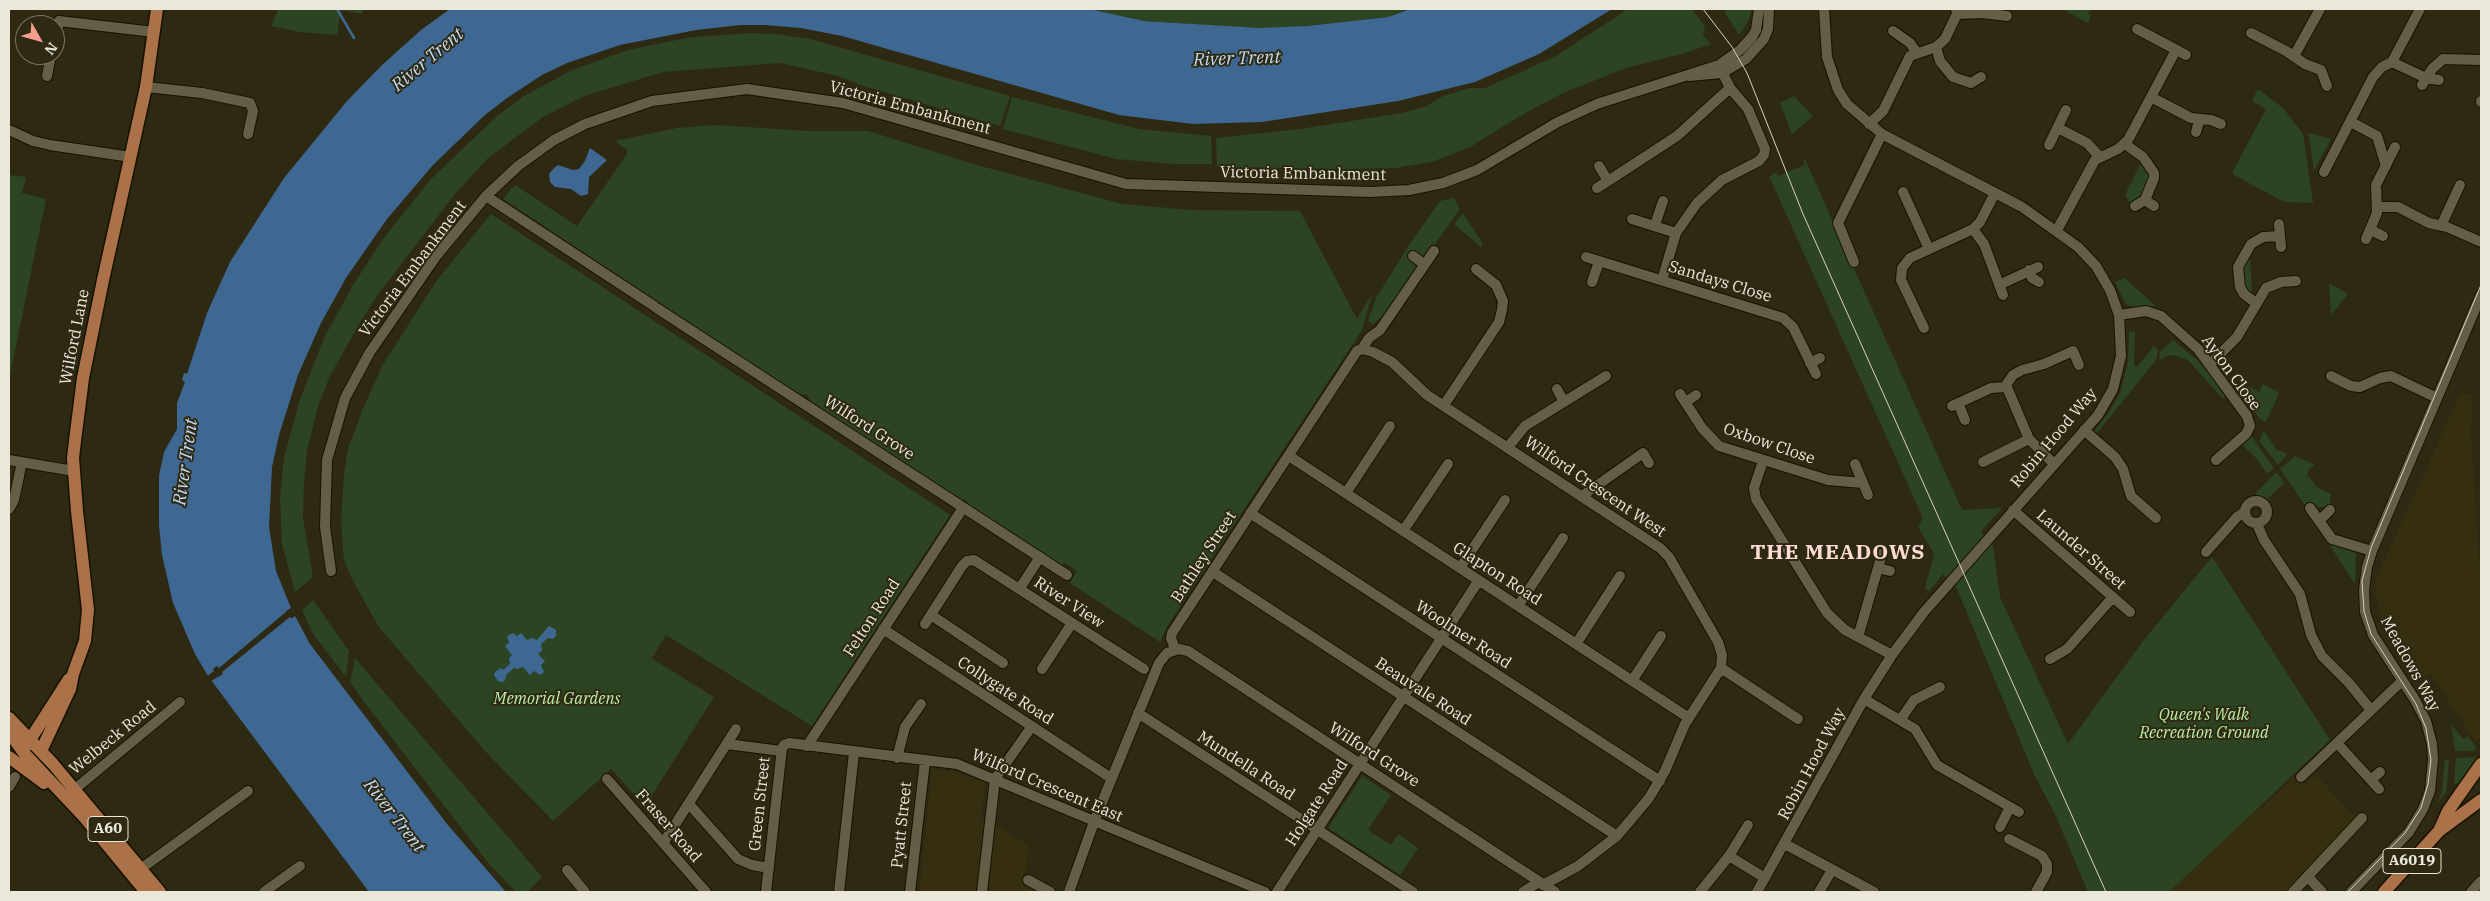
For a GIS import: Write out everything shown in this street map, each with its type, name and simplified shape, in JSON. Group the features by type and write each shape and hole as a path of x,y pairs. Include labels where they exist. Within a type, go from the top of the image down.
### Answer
{"main road":[{"name":"Wilford Lane","path":"41,751 70,689 73,674 85,641 88,610 74,471 74,441 83,378 146,87 157,9"},
{"name":"Wilford Lane","path":"24,753 30,738 62,686 73,674"},
{"name":"A60","path":"9,718 41,751 70,793 137,872 160,892"},
{"path":"10,741 30,738"},
{"name":"A60","path":"10,741 56,787"},
{"path":"24,753 41,751"},
{"name":"A60","path":"9,757 43,782 70,793"},
{"name":"A6019","path":"2439,831 2448,811 2481,764"},
{"name":"A6019","path":"2461,794 2481,780"},
{"name":"A6019","path":"2384,892 2439,831 2479,803"},
{"name":"A60","path":"137,872 146,892"}],"street":[{"path":"1721,69 1752,37 1756,30 1759,9"},
{"path":"1721,69 1746,59 1761,42 1768,29 1769,9"},
{"name":"Robin Hood Way","path":"1757,892 1786,844 1864,699 1892,656 1924,612 2105,405 2118,372 2122,336 2119,315 2110,290 2096,266 2057,230 2022,207 1882,134 1848,104 1834,78 1826,48 1824,9"},
{"path":"2294,56 2320,9"},
{"path":"2324,172 2373,77 2382,67 2392,62 2420,9"},
{"path":"1869,124 1883,111 1910,56 1936,46 1945,38 1956,11 2007,16"},
{"path":"65,22 154,32"},
{"path":"2137,29 2186,55"},
{"path":"1893,32 1910,43 1917,53"},
{"path":"2252,33 2305,64 2323,72 2327,86"},
{"path":"1936,46 1940,61 1953,77 1972,83 1980,77"},
{"path":"2057,230 2091,166 2099,156 2124,144 2176,50"},
{"path":"2424,81 2442,60 2481,60"},
{"path":"2392,62 2424,81 2439,80"},
{"path":"47,76 49,65"},
{"path":"1662,280 1676,233 1697,202 1722,180 1759,162 1764,154 1765,149 1748,109 1730,88 1721,69"},
{"name":"Victoria Embankment","path":"331,571 325,527 326,474 330,446 345,398 370,352 398,308 437,255 486,196 518,166 554,140 585,124 652,102 747,89 843,103 1126,184 1370,192 1409,190 1443,183 1477,170 1558,122 1596,104 1637,90 1721,69"},
{"path":"146,87 202,93 250,103 253,111 248,134"},
{"path":"1597,188 1677,136 1730,88"},
{"path":"2151,97 2191,118 2211,120 2221,124"},
{"path":"2049,145 2066,110"},
{"path":"2196,132 2199,120"},
{"path":"2351,122 2377,136 2386,166"},
{"path":"2058,128 2087,143 2099,156"},
{"path":"9,130 34,141 50,145 131,156"},
{"path":"1854,262 1838,223 1882,134"},
{"path":"2124,144 2148,163 2154,173 2154,178 2140,203 2154,206"},
{"path":"2383,236 2368,235 2376,221 2376,185 2395,147"},
{"path":"1600,166 1608,181"},
{"path":"2441,226 2460,185"},
{"path":"1903,192 1929,249"},
{"path":"1924,328 1900,276 1904,263 1972,229 1980,222 1995,193"},
{"path":"2455,194 2465,200"},
{"name":"Wilford Grove","path":"486,196 1067,575"},
{"path":"1655,225 1663,201"},
{"path":"2377,207 2398,207 2429,223 2481,242"},
{"path":"1632,219 1676,233"},
{"path":"2280,224 2281,247"},
{"path":"1972,229 1984,244 2001,290 2033,269 2032,278 2038,282"},
{"path":"2256,303 2244,294 2240,287 2238,267 2251,244 2263,237 2280,236"},
{"name":"Bathley Street","path":"1175,649 1172,633 1250,513 1358,352 1362,350 1369,338 1380,330 1434,251"},
{"path":"1413,256 1424,264"},
{"name":"Sandays Close","path":"1586,257 1786,320 1793,327 1816,374"},
{"path":"1592,282 1599,262"},
{"path":"1444,406 1499,322 1502,310 1503,301 1496,285 1476,270"},
{"path":"2210,364 2237,337 2266,288 2281,282 2296,281"},
{"name":"Meadows Way","path":"2351,892 2409,832 2423,809 2430,791 2434,759 2429,731 2423,713 2380,647 2365,612 2366,572 2372,551 2481,295"},
{"name":"Ayton Close","path":"2119,315 2146,310 2157,313 2190,341 2210,364 2247,416 2250,426 2245,436 2216,460"},
{"name":"Wilford Crescent West","path":"1362,350 1373,352 1392,362 1427,395 1664,552 1718,642 1722,655 1721,668"},
{"path":"2054,464 2028,439 2006,387 2010,377 2022,370 2044,364 2072,351 2079,365"},
{"path":"1810,363 1820,358"},
{"path":"1508,447 1525,426 1606,376"},
{"path":"2331,376 2351,386 2360,386 2391,376 2437,398"},
{"path":"1966,420 1955,404 1991,388 2006,387"},
{"path":"1556,389 1564,402"},
{"name":"Oxbow Close","path":"1696,395 1683,398 1702,428 1716,444 1828,480 1863,483"},
{"path":"1346,493 1390,426"},
{"path":"2084,430 2115,457 2122,469 2132,496 2156,518"},
{"path":"1982,462 2028,439"},
{"path":"1582,496 1643,454 1649,463"},
{"name":"Glapton Road","path":"1289,456 1689,718"},
{"path":"9,460 74,471"},
{"path":"1764,461 1754,488 1756,499 1827,613 1841,627 1892,656"},
{"path":"9,509 14,500 22,462"},
{"path":"1403,531 1448,464"},
{"path":"1855,464 1868,495"},
{"path":"1460,568 1505,500"},
{"path":"2206,552 2237,517 2245,512 2246,507 2253,502 2263,503 2268,512 2264,521 2257,524"},
{"name":"Felton Road","path":"808,746 963,508"},
{"path":"2310,508 2332,539 2372,551"},
{"name":"Launder Street","path":"2013,510 2130,612"},
{"path":"2319,521 2330,510"},
{"path":"2245,512 2248,519 2257,524 2264,540 2300,594 2311,635 2322,656 2350,683 2371,710"},
{"name":"Woolmer Road","path":"1250,513 1660,781"},
{"path":"1518,606 1563,538"},
{"path":"1858,637 1882,554"},
{"name":"River View","path":"1020,588 1040,557"},
{"name":"River View","path":"1002,662 928,620 962,566 971,560 982,562 1144,669"},
{"path":"1878,568 1890,571"},
{"name":"Beauvale Road","path":"1213,572 1617,836"},
{"path":"1576,644 1620,576"},
{"name":"Holgate Road","path":"1277,892 1479,580"},
{"path":"2050,658 2067,649 2113,597"},
{"path":"1042,668 1072,622"},
{"name":"Collygate Road","path":"883,629 1111,778"},
{"path":"1632,681 1661,636"},
{"path":"1069,892 1111,778 1158,664 1167,652 1175,649"},
{"name":"Wilford Grove","path":"1175,649 1188,651 1555,892"},
{"path":"1523,892 1578,866 1617,836 1638,813 1660,781 1689,718 1721,668 1798,719"},
{"path":"2301,777 2402,681"},
{"path":"1900,719 1914,700 1940,687"},
{"path":"1864,699 1915,729 1937,765 2015,810 2000,827"},
{"name":"Welbeck Road","path":"70,793 180,702"},
{"path":"897,758 904,727 921,704"},
{"name":"Mundella Road","path":"1138,713 1413,892"},
{"path":"982,892 995,779 1032,726"},
{"path":"664,842 736,728"},
{"name":"Green Street","path":"766,892 782,746 786,743 808,746"},
{"path":"2337,743 2375,785 2380,772"},
{"path":"727,744 781,751"},
{"name":"Wilford Crescent East","path":"808,746 957,764 1265,892"},
{"path":"839,892 854,752"},
{"name":"Pyatt Street","path":"910,892 924,761"},
{"path":"9,787 15,777"},
{"name":"Fraser Road","path":"607,780 664,842 706,892"},
{"path":"137,872 248,791"},
{"path":"689,804 738,859 752,865 769,868"},
{"path":"2293,892 2362,818"},
{"path":"1700,892 1729,856 1748,825"},
{"path":"2353,828 2362,835"},
{"path":"2008,839 2042,856 2047,864 2047,872 2036,892"},
{"path":"1786,844 1874,892"},
{"path":"1729,856 1765,878"},
{"path":"264,892 300,866"},
{"path":"566,870 585,892"},
{"path":"1820,892 1832,870"},
{"path":"2308,877 2322,892"},
{"path":"1028,880 1050,892"},
{"path":"2471,892 2481,881"}],"shaded area":[{"path":"2461,392 2472,395 2471,438 2481,584 2481,738 2475,741 2430,673 2420,681 2382,626 2375,589 2377,576"},
{"path":"932,769 952,771 985,782 981,819 995,824 1029,845 1024,886 1039,892 919,892"},
{"path":"2316,775 2358,820 2290,892 2169,892 2258,807 2261,809 2294,777 2303,786"}],"green space":[{"path":"278,9 364,9 362,14 341,10 337,35 300,32 271,26"},
{"path":"1089,9 1407,9 1388,17 1277,29 1144,21"},
{"path":"1628,9 1692,9 1705,27 1703,35 1711,44 1685,53 1626,68 1563,93 1520,116 1470,147 1432,162 1395,168 1217,167 1216,138 1300,129 1402,113 1427,106 1443,96 1470,88 1485,88 1556,56"},
{"path":"1726,9 1752,9 1747,23 1739,35 1725,13"},
{"path":"2062,9 2091,9 2088,14 2091,15 2088,23"},
{"path":"752,33 810,39 1010,96 1000,126 860,85 838,76 780,63 663,72 584,96 543,117 488,158 455,194 379,293 330,376 319,403 307,451 304,483 303,518 313,577 295,592 282,544 280,498 284,458 300,399 325,336 353,285 383,239 431,179 497,116 524,96 572,70 628,50 666,42 693,37"},
{"path":"2258,89 2283,108 2303,134 2313,203 2284,202 2234,175 2233,171 2266,109 2252,101"},
{"path":"1794,96 1813,116 1792,134 1780,103"},
{"path":"1012,97 1139,129 1211,136 1212,164 1175,164 1116,159 1003,129"},
{"path":"714,125 809,131 868,131 977,165 1122,204 1190,210 1300,211 1357,319 1372,294 1362,330 1168,625 1160,642 1070,583 1077,571 1065,563 1059,566 972,509 966,500 958,499 812,403 807,395 797,394 503,199 515,185 577,226 627,154 627,150 615,141 677,128"},
{"path":"2308,133 2331,139 2314,171 2310,143"},
{"name":"Queen's Walk Recreation Ground","path":"1805,159 1962,510 2002,508 1981,531 1993,546 2000,597 2068,744 2143,641 2212,557 2330,740 2169,892 2088,892 2055,814 2034,774 1957,589 1943,574 1929,591 1925,588 1934,554 1918,527 1923,518 1769,176 1777,172 1778,176 1805,165 1803,160"},
{"path":"2141,163 2150,175 2149,181 2140,199 2130,203 2125,195"},
{"path":"9,175 26,177 22,193 46,199 9,380"},
{"path":"1454,198 1460,209 1425,258 1413,251 1408,258 1419,267 1384,315 1373,324 1368,321 1376,298 1409,245 1440,201"},
{"path":"1463,213 1483,244 1481,247 1454,224"},
{"name":"Memorial Gardens","path":"491,214 950,515 812,726 666,635 652,658 638,648 651,658 714,697 645,806 611,769 553,821 485,751 378,626 351,577 344,560 341,520 344,473 348,449 362,411 382,366 437,280"},
{"path":"2250,253 2252,294 2245,290 2240,274"},
{"path":"2124,278 2156,306 2135,307 2126,304 2115,282"},
{"path":"2329,283 2348,294 2331,315"},
{"path":"2135,331 2134,366 2137,367 2154,346 2158,350 2156,360 2097,433 2094,431 2108,414 2120,393 2128,362 2129,332"},
{"path":"2173,340 2197,360 2211,376 2225,397 2223,399 2188,360 2174,355 2166,356 2162,360 2159,358 2160,352"},
{"path":"2263,384 2279,393 2266,422 2260,419 2237,387 2249,387 2259,392"},
{"path":"2264,431 2276,449 2287,454 2278,465 2259,441"},
{"path":"2252,437 2274,468 2267,474 2256,458 2241,444"},
{"path":"2295,456 2315,465 2309,469 2307,475 2318,488 2331,494 2329,507 2318,507 2314,503 2307,508 2280,469"},
{"path":"2275,473 2278,474 2284,483 2266,500 2256,496 2256,493"},
{"path":"2330,541 2356,553 2355,584 2331,547"},
{"path":"313,600 349,651 346,677 313,634 302,610"},
{"path":"355,658 542,877 527,892 516,892 489,864 368,707 350,682"},
{"path":"2451,724 2463,739 2468,736 2476,747 2475,751 2455,751"},
{"path":"2478,757 2459,782 2454,785 2456,758"},
{"path":"2449,759 2446,794 2444,794 2436,807 2442,792 2445,760"},
{"path":"1362,776 1391,795 1368,830 1391,845 1398,834 1418,848 1400,875 1328,828"}],"water":[{"name":"River Trent","path":"450,9 1089,9 1144,21 1260,28 1307,26 1388,17 1410,9 1612,9 1539,54 1475,82 1398,101 1262,122 1193,124 1119,115 842,36 801,28 765,25 740,25 696,30 620,45 567,63 542,75 507,98 485,115 433,165 387,219 346,278 321,323 298,375 279,435 272,467 269,527 276,571 291,608 286,611 292,618 295,616 310,644 447,824 506,892 369,892 208,676 195,654 173,603 162,555 159,525 159,476 164,452 177,429 177,403 185,382 182,380 184,373 187,374 207,313 230,262 284,178 347,101 382,65 421,30"},
{"path":"590,148 607,160 589,177 588,194 581,196 571,189 555,187 550,182 549,174 558,165 573,170 579,169 585,161"},
{"path":"549,626 556,630 556,636 553,639 548,638 541,644 542,650 538,654 545,661 541,665 544,672 540,675 534,671 530,675 523,667 514,668 507,674 504,682 498,681 494,675 495,672 501,668 503,670 510,664 509,658 512,655 505,646 509,643 507,636 513,633 517,636 521,633 527,640 532,638 537,640"}],"pier":[{"path":"293,606 293,610 289,611 295,616 290,617 222,672 223,674 209,682 206,677 214,671 213,669 217,666 219,668"}],"waterway":[{"path":"337,9 354,38"}],"tram line":[{"path":"1703,9 1732,47 1747,73 1803,214 2106,892"},
{"path":"2348,892 2405,833 2421,808 2428,784 2431,760 2426,728 2416,704 2371,634 2364,611 2362,581 2371,548 2481,285"}],"district":[{"name":"THE MEADOWS","path":"1838,553"}]}
